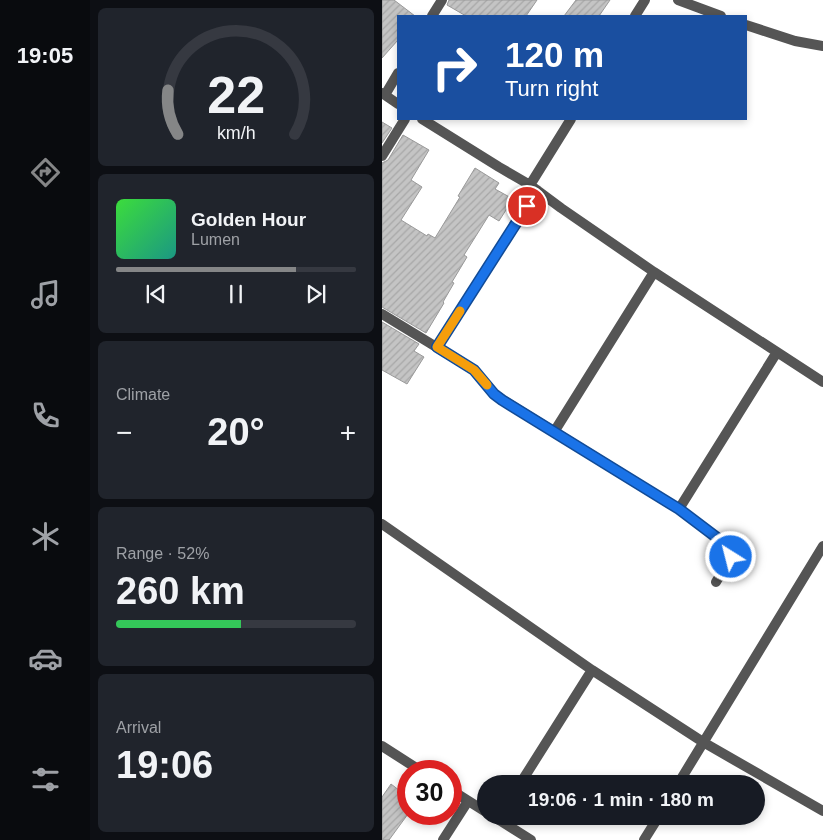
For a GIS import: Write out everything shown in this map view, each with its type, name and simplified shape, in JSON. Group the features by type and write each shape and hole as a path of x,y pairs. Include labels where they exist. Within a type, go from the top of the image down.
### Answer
{"street":[{"path":"433,15 442,0"},
{"path":"636,15 645,0"},
{"path":"678,0 718,15"},
{"path":"747,25 794,41 822,46"},
{"path":"397,74 384,94 397,103"},
{"path":"382,156 404,120"},
{"path":"424,120 534,187 654,272 822,382"},
{"path":"437,347 534,187 570,120"},
{"path":"554,432 654,272"},
{"path":"382,314 474,370 494,394 502,400 679,509 730,548 731,557 716,582"},
{"path":"679,509 777,352"},
{"path":"382,524 592,670 703,742 822,811"},
{"path":"683,775 822,546"},
{"path":"526,775 592,670"},
{"path":"382,746 404,760"},
{"path":"462,797 477,806"},
{"path":"443,840 468,801"},
{"path":"509,825 531,840"},
{"path":"644,840 653,825"}],"building":[{"path":"382,0 394,0 414,15 397,15 397,41 382,58"},
{"path":"449,0 537,0 527,15 464,15 447,5"},
{"path":"576,0 610,0 600,15 565,15"},
{"path":"382,122 392,128 382,143"},
{"path":"403,135 429,150 411,180 422,187 401,220 427,236 428,234 435,238 475,168 499,183 495,189 513,199 499,221 489,215 464,255 467,257 452,282 454,283 444,303 426,333 382,307 382,163 388,160"},
{"path":"382,322 419,344 414,351 424,357 407,384 382,370"},
{"path":"391,784 397,789 397,825 400,825 389,840 382,840 382,797"}],"slow traffic":[{"path":"460,311 437,347 474,370 487,385"}],"route":[{"path":"527,206 437,347 474,370 494,394 502,400 679,509 730,548 731,557"}]}
